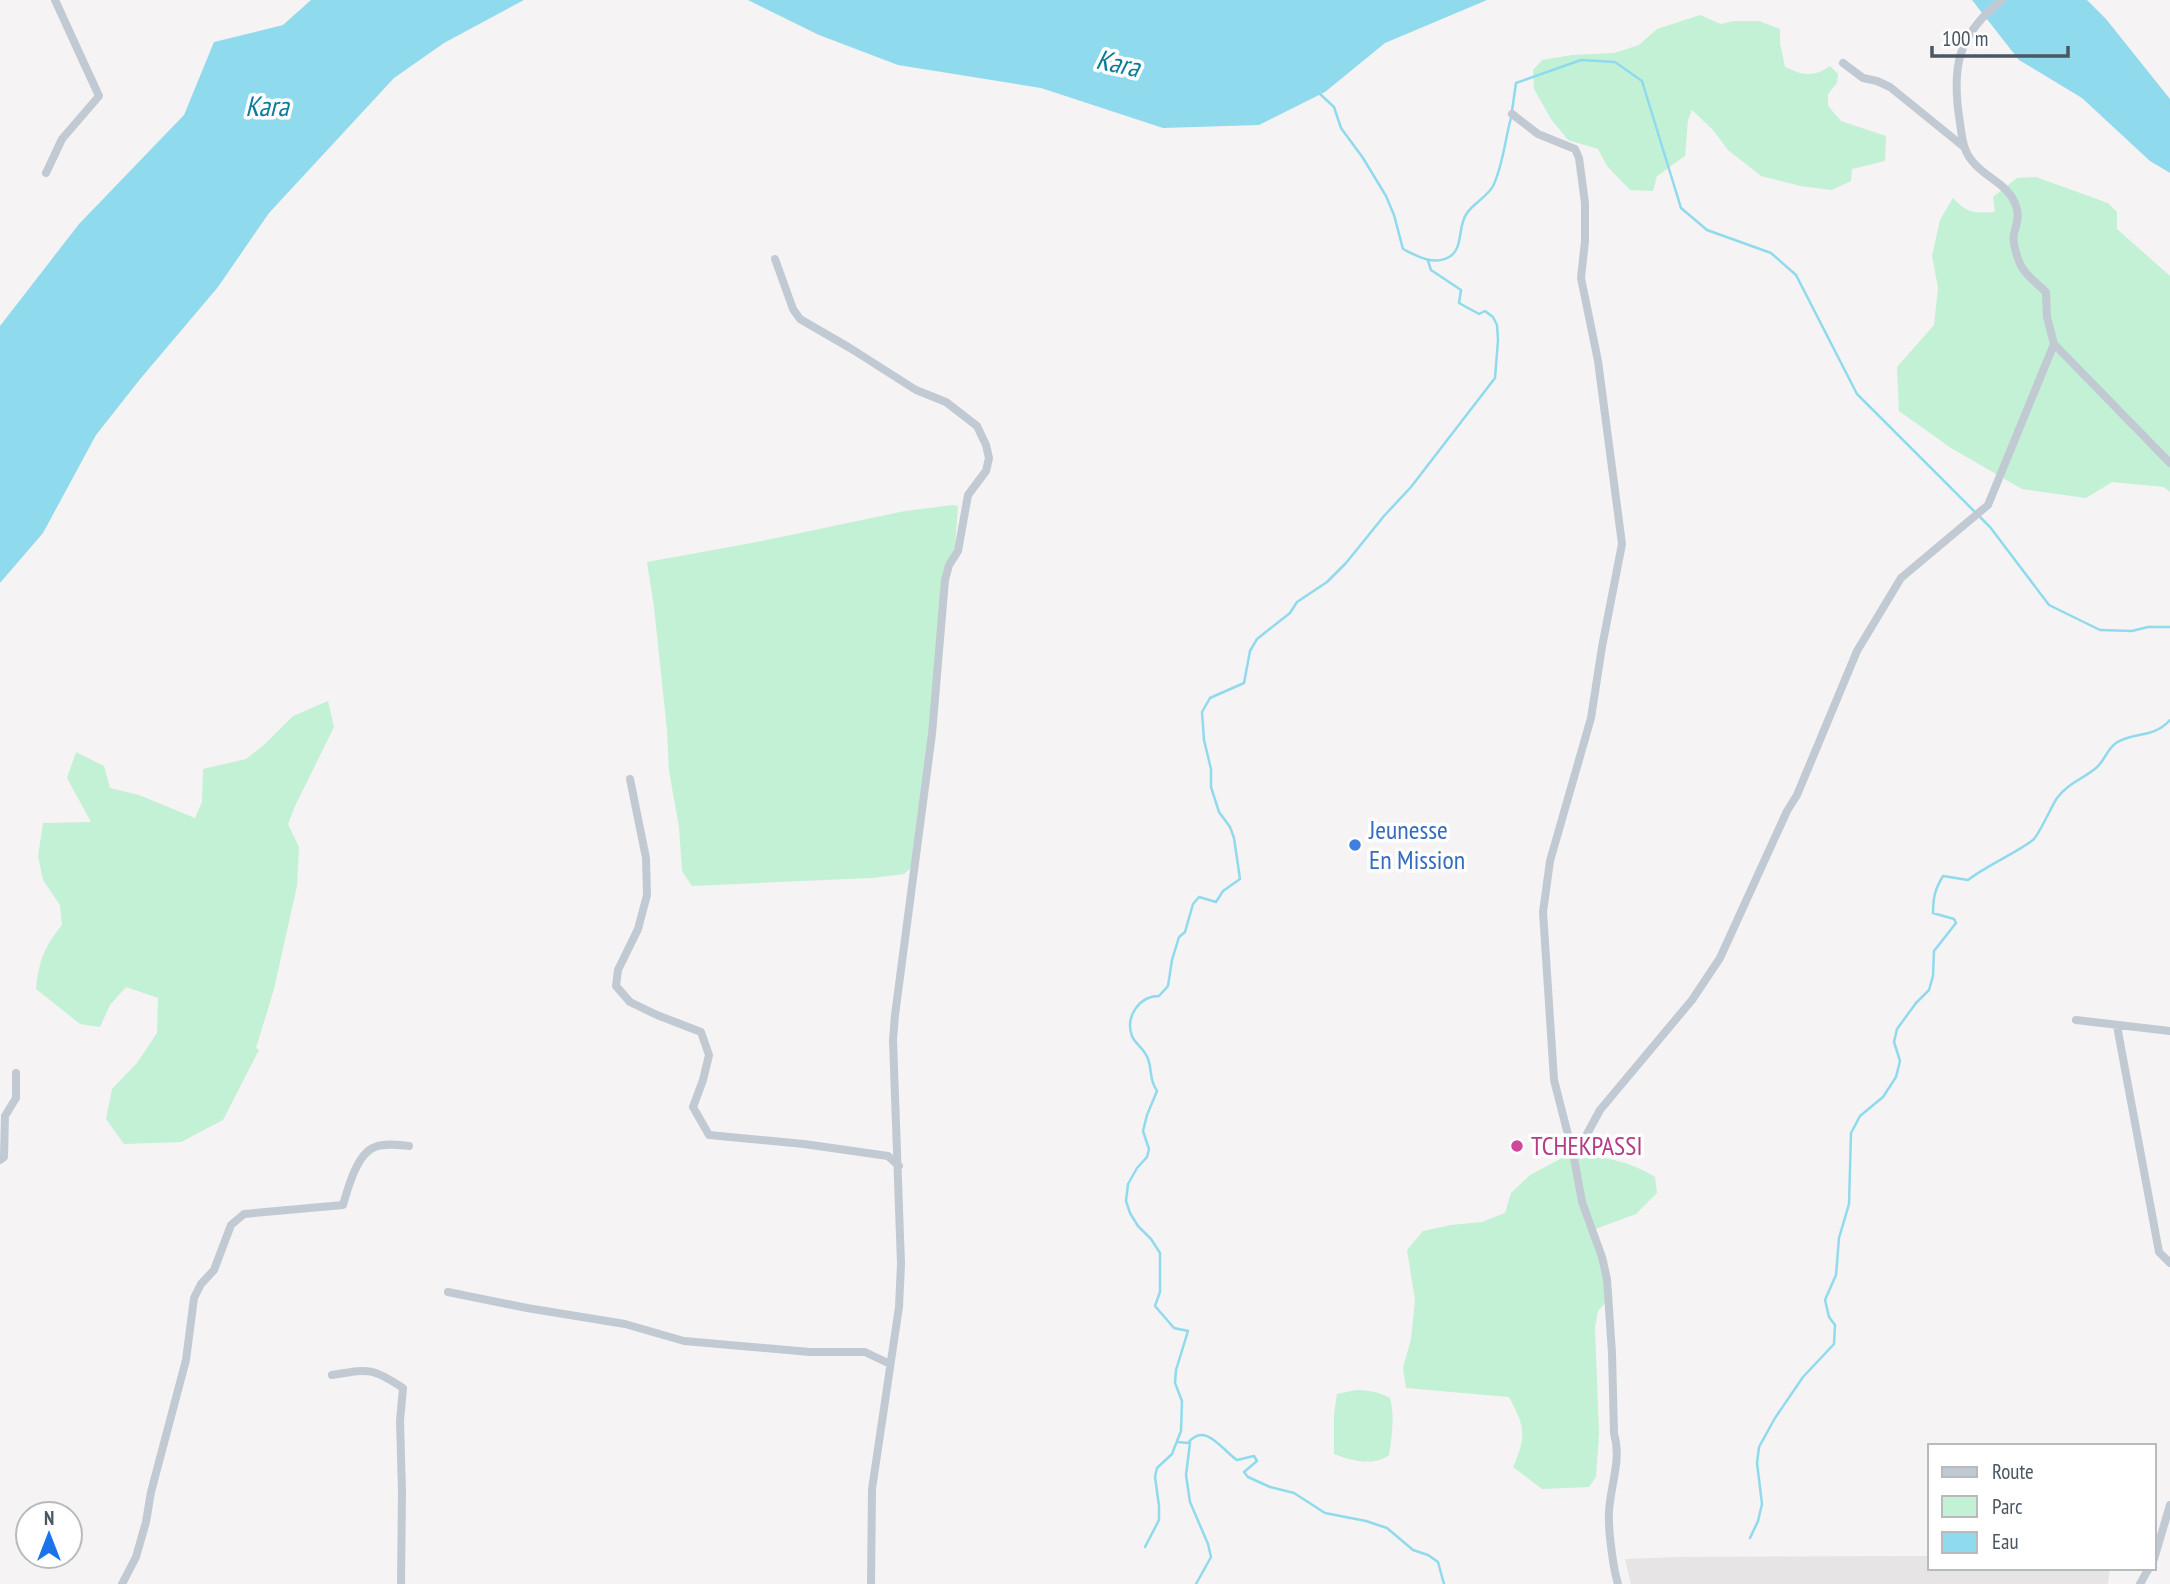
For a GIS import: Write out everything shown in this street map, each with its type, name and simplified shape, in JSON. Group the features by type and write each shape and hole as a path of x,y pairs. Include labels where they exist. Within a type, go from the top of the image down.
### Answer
{"street":[{"path":"46,173 62,139 99,96 55,0"},
{"path":"2002,0 1988,11 1966,40 1958,57 1956,101 1964,146 1973,162 2002,184 2014,200 2018,223 2013,236 2023,269 2046,292 2047,317 2054,344 2170,463"},
{"path":"1843,62 1863,78 1890,87 1964,146"},
{"path":"1512,114 1538,134 1575,149 1579,158 1585,216 1581,278 1598,361 1622,544 1591,718 1549,861 1543,912 1554,1080 1582,1202 1607,1279 1616,1442 1609,1513 1618,1584"},
{"path":"775,259 793,309 800,319 916,390 946,402 977,426 989,458 986,471 968,495 958,551 949,565 945,580 932,734 895,1015 893,1040 901,1265 899,1307 872,1489 871,1584"},
{"path":"1574,1158 1600,1110 1692,1000 1720,958 1787,811 1797,795 1857,651 1901,579 1989,505 2054,344"},
{"path":"630,779 646,858 647,895 638,929 618,970 616,986 629,1002 701,1032 709,1055 693,1107 709,1135 804,1144 888,1156 899,1166"},
{"path":"2076,1020 2170,1031"},
{"path":"2117,1026 2159,1252 2170,1263"},
{"path":"0,1160 4,1157 5,1116 16,1098 16,1073"},
{"path":"122,1584 136,1557 146,1522 151,1492 186,1360 194,1298 201,1284 214,1270 230,1225 244,1214 343,1205 353,1174 362,1157 373,1147 392,1144 409,1146"},
{"path":"449,1292 625,1324 684,1341 810,1352 865,1352 890,1364"},
{"path":"332,1375 365,1369 383,1375 403,1388 400,1421 401,1584"},
{"path":"2156,1552 2170,1505"}],"shaded area":[{"path":"1928,1556 1928,1570 2110,1570 2108,1584 1631,1584 1625,1559"}],"green space":[{"path":"1700,15 1721,24 1759,21 1780,29 1785,67 1791,70 1813,74 1830,66 1838,74 1837,83 1828,94 1828,106 1841,121 1886,136 1885,161 1852,169 1851,181 1832,190 1800,186 1761,176 1728,150 1713,130 1692,110 1688,120 1685,156 1657,176 1653,191 1630,190 1607,166 1598,149 1568,140 1551,119 1534,89 1533,70 1542,60 1614,53 1639,45 1657,29"},
{"path":"2036,177 2108,203 2117,212 2117,229 2170,276 2170,492 2164,487 2112,482 2086,498 2022,489 1951,448 1899,411 1897,367 1934,325 1938,288 1932,256 1940,220 1953,198 1972,211 1995,212 1993,197 2017,178"},
{"path":"958,506 955,548 947,564 911,868 904,874 871,878 692,886 682,871 647,562 905,511"},
{"path":"328,701 334,727 288,824 299,847 297,886 274,989 256,1048 259,1050 223,1120 181,1142 124,1144 106,1119 112,1089 137,1063 157,1033 158,998 126,987 110,1005 100,1027 80,1024 36,989 43,955 62,925 60,905 43,880 38,856 43,823 91,822 67,778 76,752 104,766 110,788 139,795 195,818 202,802 203,769 246,759 293,716"},
{"path":"1584,1156 1621,1162 1646,1172 1655,1177 1657,1193 1636,1214 1590,1231 1606,1276 1605,1303 1598,1311 1595,1328 1599,1433 1596,1477 1589,1487 1542,1489 1513,1467 1521,1447 1522,1431 1509,1397 1406,1388 1403,1368 1411,1339 1415,1300 1407,1250 1423,1231 1482,1222 1505,1213 1511,1193 1530,1175 1562,1158"},
{"path":"1356,1390 1390,1398 1393,1419 1391,1440 1389,1455 1383,1459 1369,1462 1334,1454 1337,1394"}],"water":[{"name":"Kara","path":"311,0 524,0 444,43 394,78 269,213 218,287 96,435 43,533 0,583 0,326 79,224 184,115 214,42 283,25"},
{"name":"Kara","path":"748,0 1487,0 1385,43 1325,92 1259,125 1163,128 1041,88 898,65 819,35"},
{"path":"1972,0 2087,0 2106,19 2170,99 2170,173 2150,161 2082,98 2019,60"}],"waterway":[{"path":"1512,111 1516,83 1581,60 1615,62 1642,81 1681,208 1707,230 1771,253 1796,275 1857,394 1990,527 2049,605 2100,630 2132,631 2148,627 2170,627"},
{"path":"1320,94 1334,107 1341,128 1386,196 1403,249 1419,257 1437,261 1449,257 1457,249 1464,218 1493,186 1502,161 1511,118"},
{"path":"1145,1547 1159,1520 1155,1477 1157,1468 1172,1454 1181,1431 1182,1401 1175,1383 1176,1370 1188,1331 1174,1328 1155,1306 1160,1292 1160,1253 1138,1226 1126,1201 1128,1184 1147,1157 1149,1149 1143,1131 1157,1091 1147,1055 1135,1042 1130,1022 1140,1004 1159,996 1168,986 1179,937 1185,932 1193,904 1199,897 1216,902 1223,891 1240,879 1234,838 1219,812 1211,787 1211,769 1204,740 1202,712 1210,698 1244,683 1250,651 1257,639 1290,613 1297,602 1327,582 1346,563 1411,487 1495,378 1498,340 1497,325 1493,317 1485,311 1479,314 1459,303 1461,290 1431,270 1428,261"},
{"path":"1750,1538 1762,1504 1757,1463 1759,1447 1803,1377 1834,1344 1835,1325 1829,1317 1825,1300 1836,1275 1839,1238 1849,1204 1851,1133 1860,1116 1883,1097 1896,1077 1900,1061 1894,1042 1897,1029 1929,990 1933,976 1934,951 1956,923 1954,919 1933,913 1933,903 1940,881 1943,876 1968,880 2033,840 2061,793 2099,765 2113,746 2123,739 2157,730 2170,720"},
{"path":"1178,1442 1188,1443 1194,1437 1207,1436 1237,1460 1254,1456 1257,1461 1244,1472 1248,1477 1270,1487 1294,1493 1325,1513 1387,1528 1413,1550 1438,1562 1444,1584"},
{"path":"1190,1443 1186,1475 1190,1502 1211,1557 1196,1584"}],"place":[{"name":"Jeunesse En Mission","path":"1355,845"},
{"name":"TCHEKPASSI","path":"1517,1146"}]}
